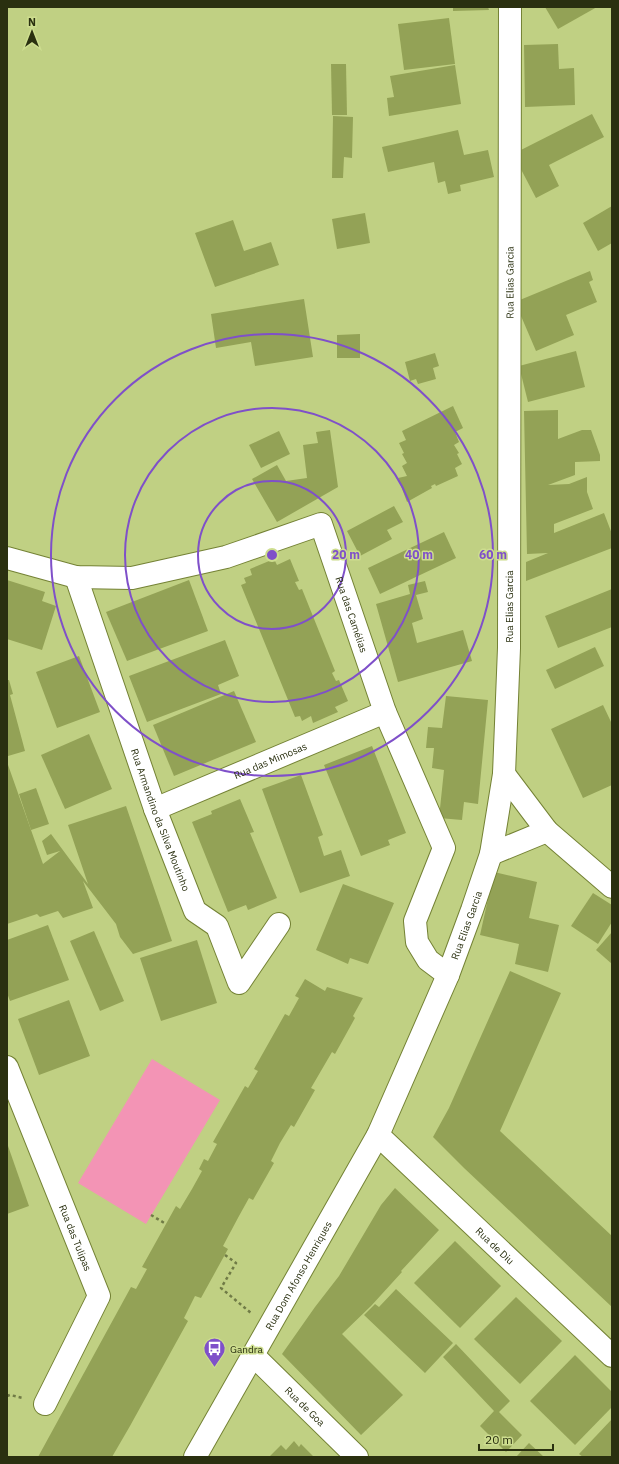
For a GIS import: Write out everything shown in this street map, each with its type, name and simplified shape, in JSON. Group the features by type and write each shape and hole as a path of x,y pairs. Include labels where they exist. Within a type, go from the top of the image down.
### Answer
{"street":[{"name":"Rua Elias Garcia","path":"378,1135 448,975 472,910 491,854 504,774 509,648 510,7"},
{"name":"Rua das Camélias","path":"7,558 76,577 132,578 226,557 321,524 385,712 444,848 415,922 417,942 428,960 448,975"},
{"name":"Rua Armandino da Silva Moutinho","path":"76,577 155,809 195,911 217,926 239,983 279,924"},
{"name":"Rua das Mimosas","path":"155,809 385,712"},
{"path":"504,774 547,831 612,887"},
{"path":"491,854 547,831"},
{"name":"Rua das Tulipas","path":"7,1067 99,1296 45,1404"},
{"name":"Rua Dom Afonso Henriques","path":"195,1457 378,1135"},
{"name":"Rua de Diu","path":"378,1135 612,1356"},
{"name":"Rua de Goa","path":"253,1355 357,1457"}],"path":[{"path":"151,1215 166,1224"},
{"path":"225,1255 236,1263 221,1288 268,1328"}],"shaded area":[{"path":"152,1059 220,1100 146,1224 78,1183"}],"building":[{"path":"453,7 488,7 489,10 453,11"},
{"path":"545,7 597,7 558,29"},
{"path":"449,18 455,64 404,70 398,24"},
{"path":"558,44 559,69 574,68 575,105 525,107 524,45"},
{"path":"331,64 346,64 347,115 332,115"},
{"path":"455,65 461,104 389,116 387,98 394,97 390,76"},
{"path":"592,114 604,137 549,165 559,186 536,198 513,154"},
{"path":"333,116 353,117 352,158 344,157 343,178 332,178"},
{"path":"458,130 464,155 488,150 494,177 460,185 461,191 448,194 445,181 438,183 434,162 388,172 382,147"},
{"path":"612,206 612,243 598,251 583,223"},
{"path":"365,213 370,243 337,249 332,219"},
{"path":"233,220 244,251 271,242 279,265 215,287 195,233"},
{"path":"590,271 593,280 589,282 597,302 566,315 574,335 536,351 515,302"},
{"path":"304,299 313,357 255,366 251,342 216,348 211,314"},
{"path":"360,334 360,358 337,358 337,335"},
{"path":"576,351 585,387 528,402 519,366"},
{"path":"435,353 439,366 433,368 436,379 418,384 416,379 410,381 405,362"},
{"path":"453,406 463,428 455,432 459,442 454,445 459,453 457,454 462,464 455,468 458,476 436,486 435,484 431,486 432,488 407,502 398,478 407,476 402,466 407,463 402,454 404,453 399,443 406,440 402,431"},
{"path":"558,410 558,439 582,430 591,430 600,455 600,461 575,462 575,475 548,485 569,484 587,477 587,492 593,509 554,524 554,533 604,513 612,534 612,548 526,581 526,562 548,553 527,554 524,411"},
{"path":"330,430 338,487 277,522 252,479 277,465 286,481 307,478 303,445 318,443 316,432"},
{"path":"279,431 290,454 261,468 249,445"},
{"path":"394,506 403,522 387,530 392,539 360,556 347,531"},
{"path":"444,532 456,558 380,594 368,568"},
{"path":"274,559 277,565 290,559 299,581 295,582 299,590 302,589 335,671 332,673 336,681 339,680 348,701 335,707 338,712 313,723 311,716 302,721 300,716 295,717 241,585 246,583 244,578 252,575 250,569"},
{"path":"7,580 45,592 42,601 56,606 42,650 7,639"},
{"path":"189,580 208,631 127,661 106,612"},
{"path":"425,581 428,592 416,595 423,619 412,623 417,643 463,630 472,661 398,682 376,604 410,594 408,585"},
{"path":"612,589 612,627 558,648 545,616"},
{"path":"225,640 239,676 218,685 221,694 147,722 129,676"},
{"path":"595,647 604,666 555,689 546,670"},
{"path":"79,656 100,712 57,728 36,672"},
{"path":"7,680 9,680 13,694 10,695 25,751 8,756"},
{"path":"234,691 256,742 174,776 153,725"},
{"path":"446,696 488,700 478,804 464,802 462,820 439,818 444,770 432,768 434,748 426,748 428,727 442,728"},
{"path":"603,705 612,724 612,785 583,798 551,729"},
{"path":"89,734 112,789 65,809 41,755"},
{"path":"372,746 406,833 388,840 390,845 361,856 324,765"},
{"path":"7,762 43,864 60,851 47,855 42,841 51,834 88,884 68,825 126,806 172,941 133,954 120,937 116,924 83,881 93,908 63,918 58,911 40,917 37,914 7,924"},
{"path":"301,775 323,835 318,837 324,856 341,850 350,876 300,893 262,789"},
{"path":"36,788 49,824 31,830 19,794"},
{"path":"240,799 254,832 250,833 277,898 248,910 246,905 228,912 192,822 212,814 211,811"},
{"path":"494,872 537,882 529,918 559,925 548,972 515,964 519,944 480,935"},
{"path":"343,884 394,903 368,964 350,958 348,964 316,950"},
{"path":"593,893 612,905 612,922 598,944 571,926"},
{"path":"48,925 69,980 10,1001 7,993 7,940"},
{"path":"94,931 124,1001 100,1011 70,941"},
{"path":"612,932 612,964 596,950"},
{"path":"197,940 217,1003 161,1021 140,958"},
{"path":"510,971 561,993 500,1131 612,1236 612,1307 433,1137 449,1108"},
{"path":"305,979 325,991 327,987 363,998 353,1016 355,1018 335,1054 332,1052 311,1088 315,1090 294,1127 291,1125 280,1143 271,1161 274,1163 253,1200 249,1198 239,1216 223,1246 228,1249 201,1298 195,1296 184,1318 188,1321 130,1426 112,1457 38,1457 131,1287 136,1289 147,1269 142,1267 176,1206 180,1209 202,1171 199,1169 204,1159 208,1161 217,1144 213,1142 245,1086 248,1088 258,1071 254,1069 285,1014 289,1016 299,998 295,996"},
{"path":"69,1000 90,1056 39,1075 18,1019"},
{"path":"7,1143 29,1206 7,1214"},
{"path":"395,1188 439,1230 371,1306 342,1334 403,1395 361,1435 282,1354 339,1276 381,1205"},
{"path":"455,1241 501,1286 460,1328 414,1283"},
{"path":"396,1289 453,1343 425,1373 364,1315 375,1304 379,1307"},
{"path":"516,1297 562,1341 520,1384 474,1339"},
{"path":"456,1344 510,1401 499,1412 522,1435 506,1452 480,1426 494,1411 443,1357"},
{"path":"575,1355 612,1392 612,1407 575,1445 530,1401"},
{"path":"612,1419 612,1457 583,1457 579,1454"},
{"path":"294,1441 299,1447 301,1444 314,1457 269,1457 281,1445 286,1450"},
{"path":"529,1443 544,1457 516,1457"}],"place":[{"name":"Gandra","path":"215,1368"}]}
